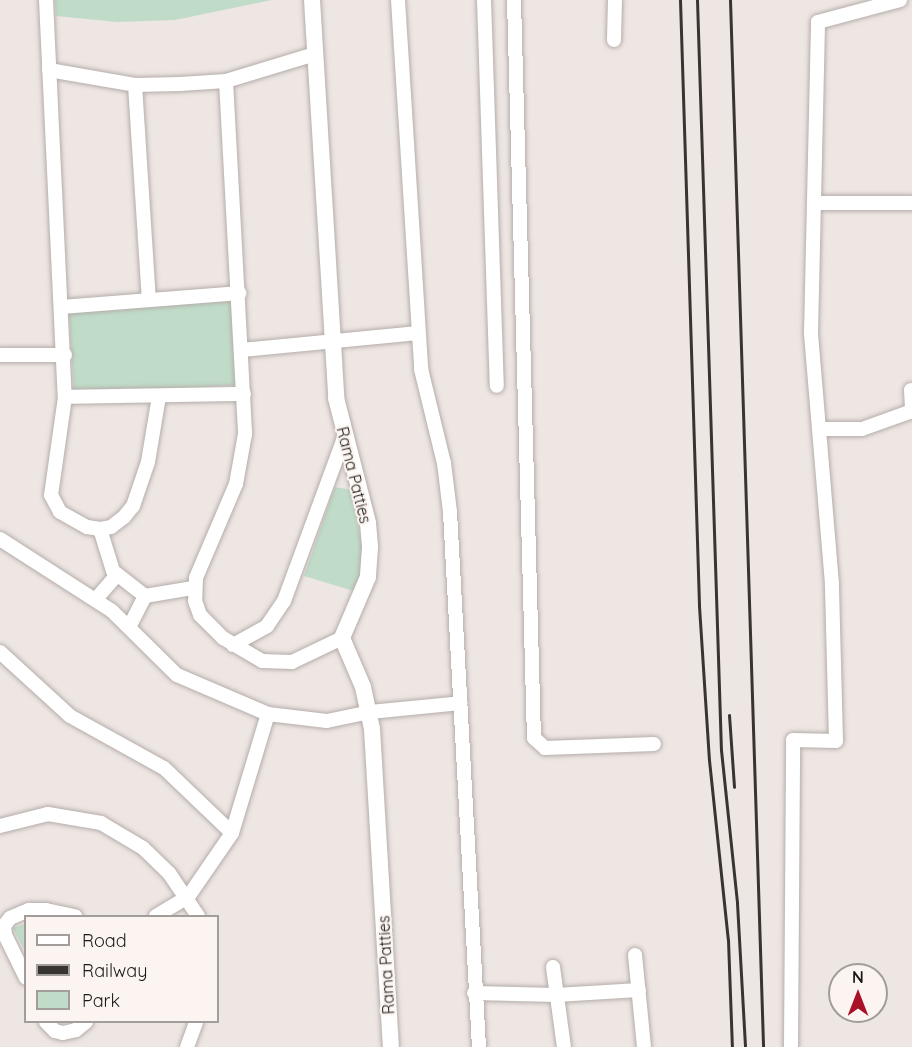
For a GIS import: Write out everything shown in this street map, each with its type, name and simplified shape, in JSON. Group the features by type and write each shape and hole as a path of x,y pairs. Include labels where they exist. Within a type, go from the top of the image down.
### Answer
{"street":[{"path":"46,0 65,397 51,489 53,505 87,527 100,529 111,527 133,506 148,462 159,396"},
{"name":"Rama Patties","path":"312,0 336,398 344,438 368,523 370,547 368,577 342,639 370,712 391,1047"},
{"path":"398,0 421,369 448,484 462,703 474,993 479,1047"},
{"path":"484,0 497,386"},
{"path":"514,0 534,738 545,748 654,744"},
{"path":"614,40 615,0"},
{"path":"791,1047 793,740 836,741 832,584 811,333 816,203 818,22 900,0"},
{"path":"49,70 135,85 226,81 315,54"},
{"path":"226,81 244,394 241,468 193,588 200,615 251,657 278,664 315,653 342,639"},
{"path":"135,85 149,300"},
{"path":"816,203 912,204"},
{"path":"62,307 239,293"},
{"path":"242,350 333,338 418,333"},
{"path":"0,355 64,355"},
{"path":"819,429 862,429 912,410 911,390"},
{"path":"65,397 244,394"},
{"path":"234,645 267,626 284,601 344,438"},
{"path":"100,529 117,574 145,596 193,588"},
{"path":"0,539 96,599 129,627 177,675 268,714 327,722 370,712 462,703"},
{"path":"96,599 117,574"},
{"path":"129,627 145,596"},
{"path":"0,652 70,716 164,768 232,833"},
{"path":"158,915 188,897 232,833 268,714"},
{"path":"0,826 48,814 100,823 144,848 188,897 197,915"},
{"path":"24,974 5,935 4,926 10,918 29,910 46,910 70,915"},
{"path":"634,955 644,1047"},
{"path":"553,967 564,1047"},
{"path":"474,993 556,995 639,990"},
{"path":"47,1023 55,1031 63,1033 75,1030 85,1023"},
{"path":"187,1047 196,1023"}],"green space":[{"path":"55,0 272,0 175,20 117,22 56,16"},
{"path":"232,301 237,385 74,394 69,311"},
{"path":"335,487 352,490 363,554 357,592 304,576"},
{"path":"24,925 24,949 13,928"}],"railway":[{"path":"680,0 699,606 709,760 728,940 732,1047"},
{"path":"697,0 721,750 737,903 745,1047"},
{"path":"730,0 763,1047"},
{"path":"729,715 734,787"}]}
